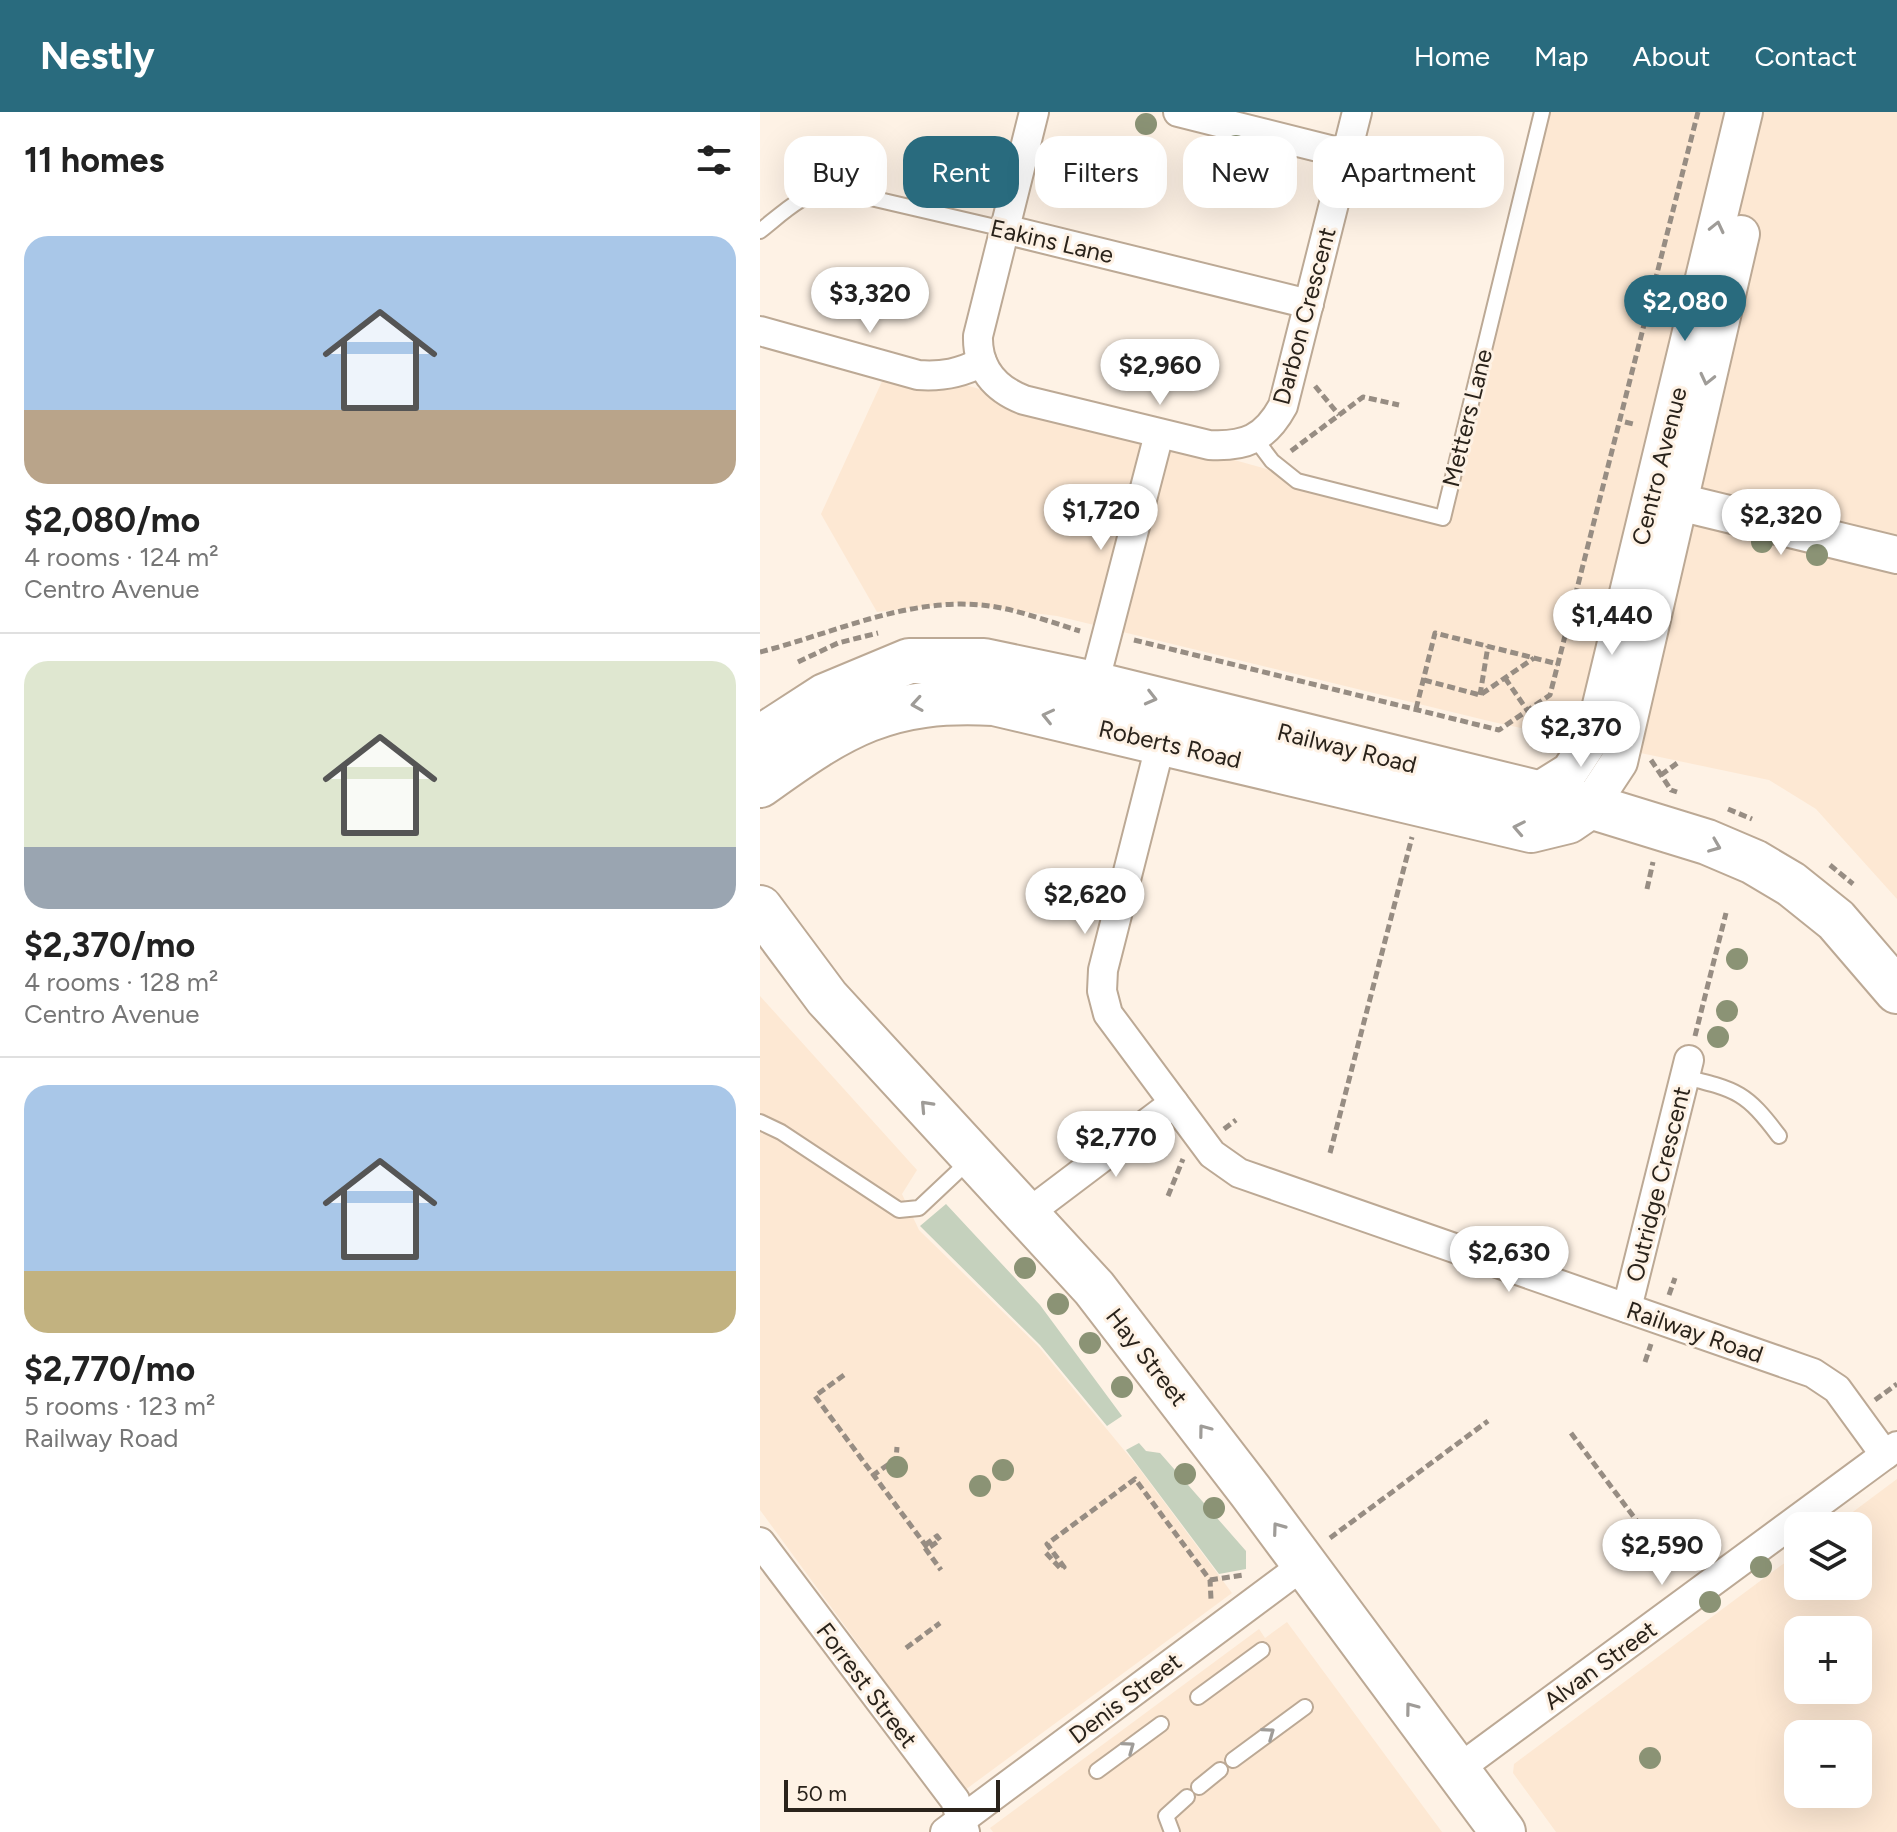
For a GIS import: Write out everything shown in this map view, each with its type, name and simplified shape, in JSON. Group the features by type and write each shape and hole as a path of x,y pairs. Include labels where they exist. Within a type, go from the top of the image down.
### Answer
{"main road":[{"name":"Railway Road","path":"760,738 825,696 909,661 984,661 1094,684 1590,806 1648,840 1707,842 1754,862 1791,884 1836,920 1897,991"},
{"path":"760,698 783,693 855,663 909,661"},
{"name":"Roberts Road","path":"760,785 846,727 887,711 937,701 994,703 1531,830 1568,821 1590,806"},
{"name":"Hay Street","path":"760,908 827,998 1094,1288 1152,1361 1317,1551 1457,1770 1503,1832"},
{"path":"760,946 783,975 827,998"}],"street":[{"path":"1034,112 978,336 982,362 991,381 1006,394 1209,445 1238,447 1254,437"},
{"path":"1178,112 1313,146"},
{"name":"Darbon Crescent","path":"1351,136 1357,112"},
{"name":"Centro Avenue","path":"1533,794 1570,771 1594,734 1744,112"},
{"name":"Centro Avenue","path":"1590,806 1632,754 1679,502 1769,112"},
{"name":"Darbon Crescent","path":"1254,437 1273,425 1283,406 1333,208"},
{"name":"Eakins Lane","path":"1004,229 1309,304"},
{"path":"760,331 918,375 951,374 982,362"},
{"path":"1094,684 1159,434"},
{"path":"1679,502 1897,555"},
{"name":"Railway Road","path":"1161,742 1103,970 1102,991 1108,1014 1212,1154 1239,1173 1827,1380 1891,1450"},
{"path":"1632,754 1648,840"},
{"name":"Outridge Crescent","path":"1627,1308 1687,1068"},
{"path":"1027,1214 1174,1103"},
{"name":"Alvan Street","path":"1457,1770 1891,1450"},
{"name":"Forrest Street","path":"760,1542 955,1800 957,1828"},
{"name":"Denis Street","path":"957,1828 1317,1551"}],"lane":[{"name":"Metters Lane","path":"1254,437 1272,461 1297,481 1443,518 1542,112"},
{"name":"Eakins Lane","path":"760,231 802,199 816,191 832,189 1004,229"},
{"path":"1687,1068 1753,1102 1779,1136"},
{"path":"760,1122 781,1132 899,1210 919,1208 973,1157"},
{"path":"1198,1697 1262,1650"},
{"path":"1233,1760 1305,1707"},
{"path":"1097,1771 1161,1724"},
{"path":"1199,1787 1220,1770"},
{"path":"1172,1832 1166,1816 1187,1797"}],"path":[{"path":"1132,640 1499,730 1550,695 1698,112"},
{"path":"1314,385 1339,415"},
{"path":"1288,453 1363,397 1399,405"},
{"path":"1625,422 1633,424"},
{"path":"760,652 874,616 965,606 994,607 1080,631"},
{"path":"1416,709 1435,633 1558,664"},
{"path":"1480,695 1488,646"},
{"path":"1424,680 1480,695 1535,658"},
{"path":"1505,678 1547,739"},
{"path":"1632,754 1661,775 1671,790 1681,794"},
{"path":"1661,775 1680,761"},
{"path":"1330,1153 1413,832"},
{"path":"1647,889 1648,840"},
{"path":"1687,1068 1726,913"},
{"path":"1168,1196 1181,1160 1194,1151"},
{"path":"844,1375 815,1396 941,1570"},
{"path":"1868,1405 1897,1384"},
{"path":"1317,1551 1488,1421"},
{"path":"1571,1433 1672,1568"},
{"path":"897,1447 896,1459 872,1476 927,1548"},
{"path":"1046,1553 1061,1569 1064,1567 1047,1544 1135,1479 1210,1580 1211,1612"},
{"path":"1210,1580 1256,1573"},
{"path":"906,1648 940,1623"}],"shaded area":[{"path":"1542,112 1897,112 1897,899 1816,809 1769,780 1493,722 1057,616 957,603 877,612 821,514 890,364 1443,518"},
{"path":"760,996 917,1170 902,1194 919,1230 1039,1347 1138,1467 1232,1593 965,1790 760,1510"},
{"path":"1897,1479 1897,1832 1556,1832 1513,1773 1514,1764 1784,1563 1784,1600 1872,1600 1872,1512 1853,1512"},
{"path":"1287,1622 1442,1832 993,1832 990,1828 1259,1629 1265,1638"}],"green space":[{"path":"946,1204 1040,1305 1122,1416 1107,1426 1040,1345 920,1226"},
{"path":"1139,1443 1146,1451 1160,1453 1246,1551 1246,1569 1219,1574 1126,1450"}]}
